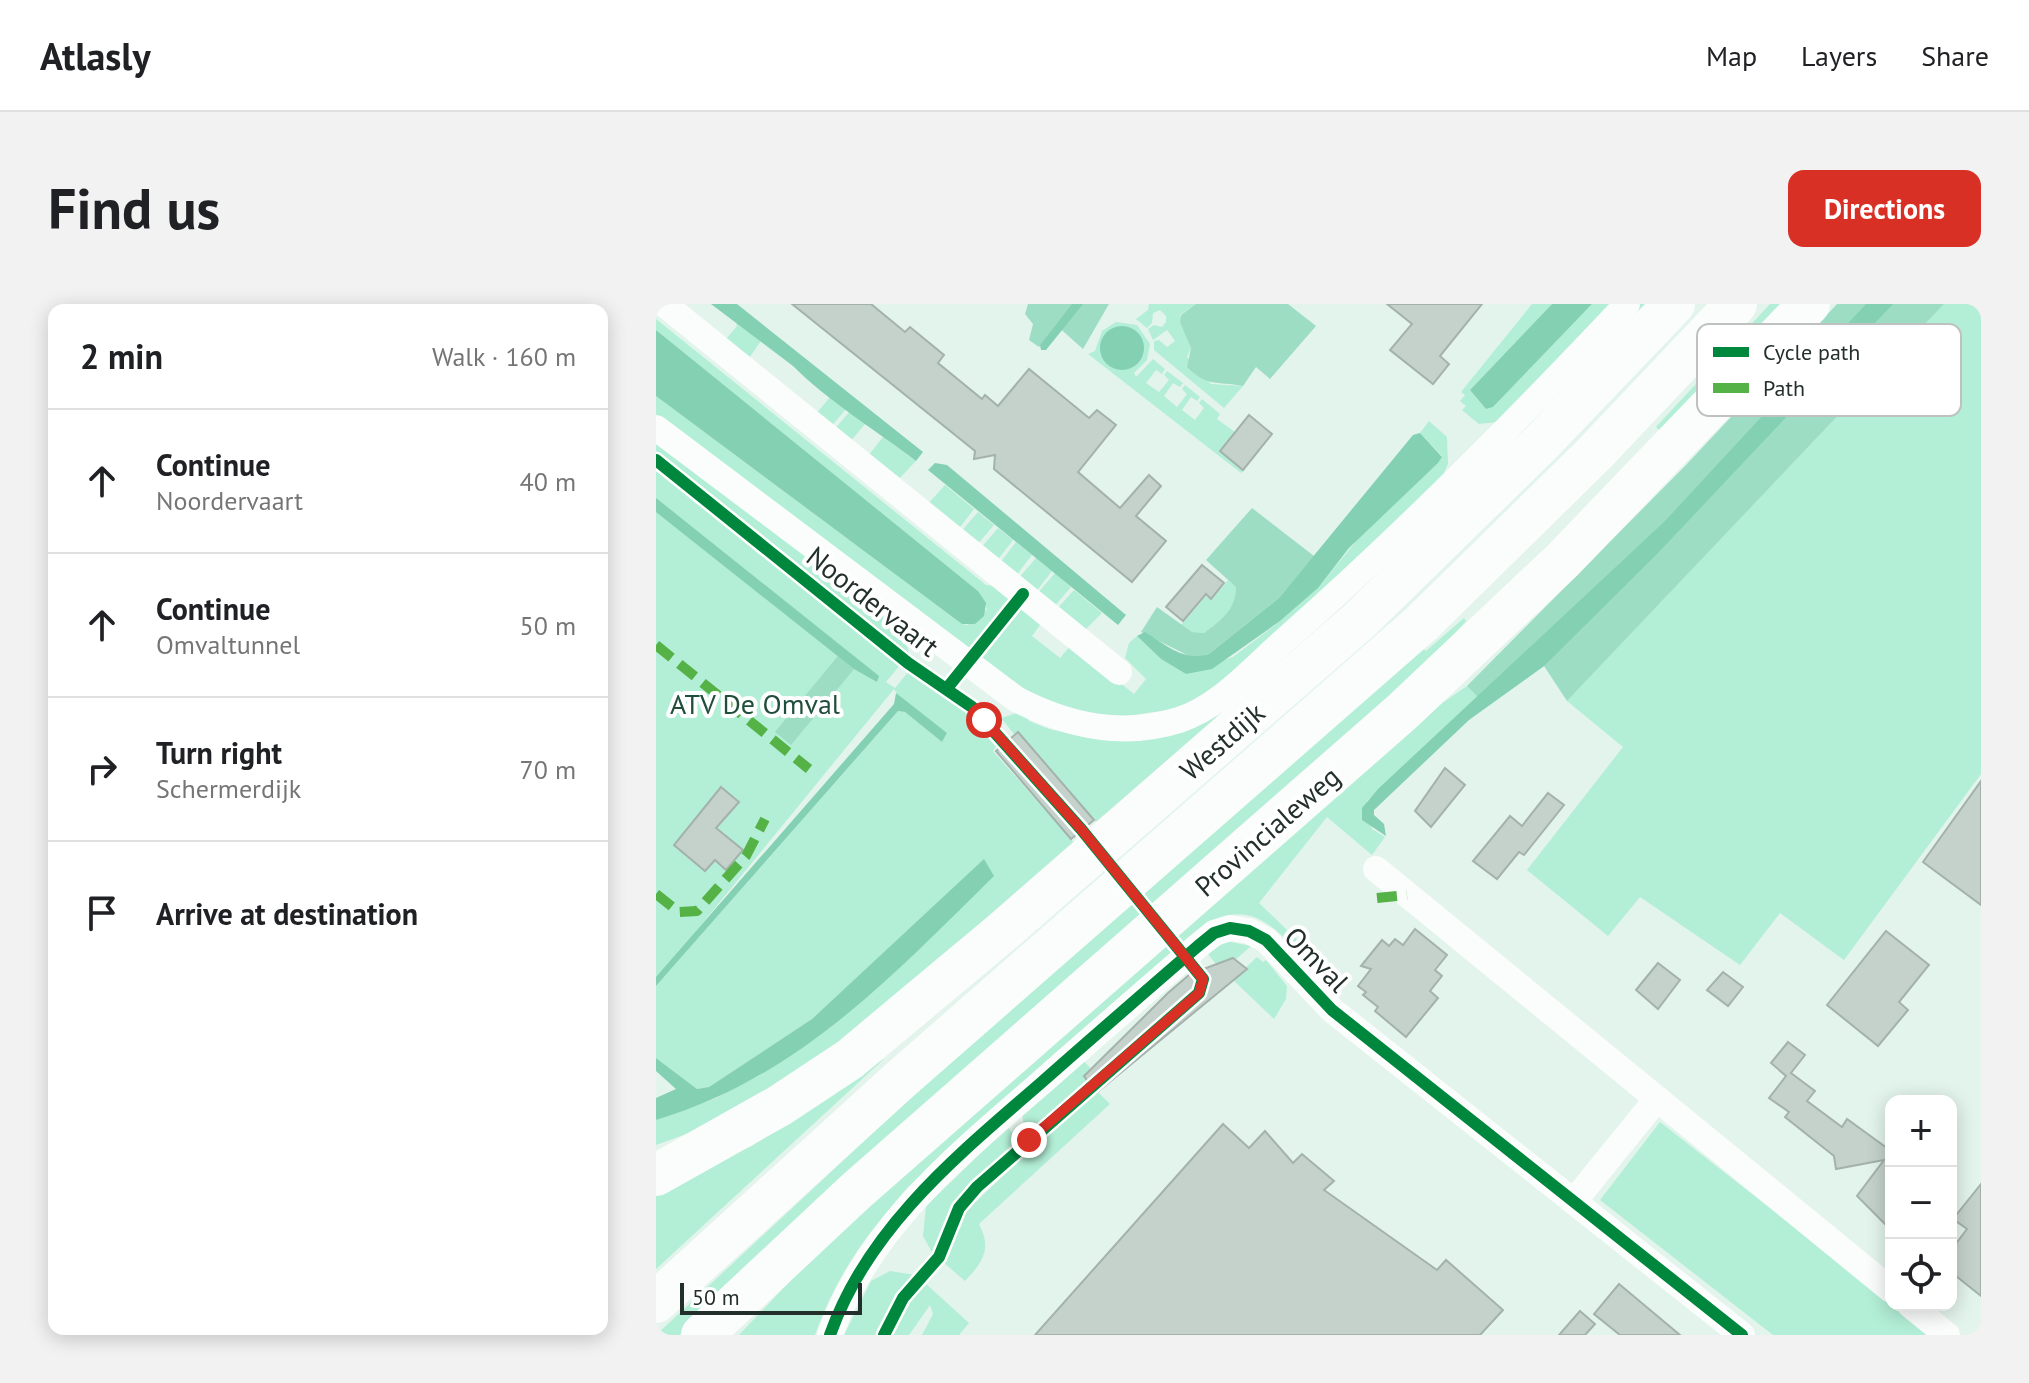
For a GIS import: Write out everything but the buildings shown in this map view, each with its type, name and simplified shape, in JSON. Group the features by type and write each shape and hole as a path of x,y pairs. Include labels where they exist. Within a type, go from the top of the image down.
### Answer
{"main road":[{"name":"Westdijk","path":"656,1175 817,1082 877,1038 1300,674 1521,463 1674,304"},
{"name":"Provincialeweg","path":"1717,324 1736,304"},
{"name":"Provincialeweg","path":"1790,324 1809,304"},
{"name":"Provincialeweg","path":"656,1302 912,1070 1422,623 1595,453 1697,345"},
{"name":"Provincialeweg","path":"702,1335 856,1191 1414,702 1574,549 1702,416"},
{"name":"Westdijk","path":"656,1154 733,1132"}],"street":[{"path":"664,304 1119,672"},
{"name":"Westdijk","path":"967,663 1016,699 1075,724 1132,729 1199,712 1332,598 1483,452 1627,304"},
{"name":"Noordervaart","path":"656,428 967,663"},
{"path":"1376,869 1885,1285"},
{"name":"Omval","path":"830,1335 846,1297 867,1262 887,1232 921,1192 1024,1098 1222,929 1239,928 1266,940 1332,1010 1742,1335"},
{"path":"1575,1200 1656,1100"},
{"path":"1917,1311 1947,1335"}],"green space":[{"path":"1149,304 1196,304 1180,315 1191,348 1187,357 1211,384 1243,386 1224,408 1154,350 1154,341 1159,340 1167,347 1175,341 1167,330 1153,340 1148,329 1154,325 1162,327 1166,322 1166,316 1160,310 1153,313 1152,323 1147,328 1136,319 1148,310"},
{"path":"1532,304 1552,304 1470,390 1486,409 1493,407 1592,304 1616,304 1497,422 1479,424 1462,410 1466,406 1460,401 1465,395 1461,392"},
{"path":"1639,304 1654,304 1393,558 1277,665 1096,822 1018,732 1014,734 1001,718 1024,711 1029,721 1049,729 1094,739 1200,716"},
{"path":"1770,304 1790,304 1771,324 1751,324"},
{"path":"1944,304 1981,304 1981,774 1844,960 1780,913 1740,965 1640,897 1608,936 1527,870 1623,747 1567,701 1838,416 1961,416 1961,324 1925,324"},
{"path":"656,319 986,585 1002,587 1015,598 969,652 656,418 656,396 962,624 967,625 987,609 978,591 656,330"},
{"path":"735,319 761,341 747,361 726,339 737,326"},
{"path":"1116,322 1137,325 1150,344 1147,360 1134,373 1136,377 1153,359 1165,369 1162,374 1156,370 1146,383 1159,392 1169,380 1164,375 1167,371 1183,383 1180,387 1173,383 1164,396 1177,407 1187,394 1182,389 1185,385 1200,397 1197,401 1191,397 1182,410 1195,420 1204,408 1199,403 1202,399 1220,414 1217,419 1235,432 1220,452 1244,470 1241,473 1088,354 1095,351 1102,331"},
{"path":"1697,383 1697,403 1666,436 1656,427"},
{"path":"830,397 847,408 830,428 816,414"},
{"path":"851,410 866,423 849,443 833,431"},
{"path":"1429,421 1447,437 1448,464 1443,475 1356,562 1211,694 1174,709 1113,718 1055,708 975,658 1019,601 1043,621 1032,636 1060,658 1072,644 1134,694 1146,679 1125,658 1129,643 1137,636 1161,659 1186,674 1233,657 1318,588 1362,534 1438,463 1442,456 1420,433"},
{"path":"883,437 916,461 896,482 868,456"},
{"path":"656,438 903,625 909,655 656,454"},
{"name":"ATV De Omval","path":"656,471 900,665 886,682 895,688 909,671 954,699 998,744 993,751 1076,845 877,1019 719,1122 656,1145 656,1120 714,1099 762,1074 984,860 812,1019 709,1087 697,1089 656,1058 656,986 898,711 905,712 942,742 947,733 899,697 894,689 656,980"},
{"path":"945,485 974,509 957,531 926,506"},
{"path":"978,512 994,525 976,546 960,533"},
{"path":"998,528 1013,540 996,562 980,549"},
{"path":"1016,542 1032,555 1015,577 999,564"},
{"path":"1036,558 1052,571 1035,593 1018,579"},
{"path":"1055,573 1071,587 1053,608 1037,594"},
{"path":"1228,580 1237,587 1236,595 1222,619 1204,633 1192,632 1181,625 1206,596 1211,600"},
{"path":"1074,590 1102,613 1084,631 1056,610"},
{"path":"1464,618 1466,621 1426,666 848,1174 680,1335 656,1335 921,1088 1422,648 1426,651"},
{"path":"1467,686 1479,696 1367,801 1372,829 1385,837 1372,855 1327,817 1259,903 1311,953 1309,964 1270,925 1258,919 1232,915 1218,919 908,1187 854,1256 833,1292 815,1335 739,1335 828,1241 1410,725"},
{"path":"1226,941 1251,946 1235,960 1216,964 1208,954"},
{"path":"1257,957 1263,962 1266,960 1287,986 1286,999 1274,1019 1233,980"},
{"path":"885,1058 656,1269 656,1186 752,1146"},
{"path":"1082,1059 1091,1069 1087,1080 1033,1129 1024,1126 1022,1113"},
{"path":"1095,1089 1110,1104 979,1224 985,1241 984,1255 965,1281 943,1262 965,1212"},
{"path":"1660,1122 1885,1298 1885,1311 1901,1311 1932,1335 1773,1335 1600,1200"},
{"path":"1008,1127 1016,1138 1014,1146 960,1198 947,1217 933,1254 923,1236 926,1206"},
{"path":"890,1271 915,1275 900,1293 877,1335 844,1335 871,1281"},
{"path":"925,1283 969,1323 959,1335 922,1335 933,1314 930,1305 909,1335 891,1335 898,1317"}],"shaded area":[{"path":"711,304 737,304 923,452 916,461 837,404 793,366"},
{"path":"1028,304 1109,304 1083,349 1056,325 1039,347 1029,340 1033,324 1025,314"},
{"path":"1072,304 1083,304 1046,350 1041,350 1040,345"},
{"path":"1196,304 1288,304 1316,326 1270,379 1256,367 1243,386 1212,382 1200,378 1187,367 1191,348 1180,322 1181,315"},
{"path":"1552,304 1592,304 1493,407 1486,409 1470,390"},
{"path":"1837,304 1944,304 1925,324 1818,324"},
{"path":"1866,304 1893,304 1874,324 1847,324"},
{"path":"1122,326 1138,332 1144,348 1138,364 1122,370 1106,364 1100,348 1106,332"},
{"path":"656,330 978,591 986,603 984,616 975,624 962,624 656,396"},
{"path":"1732,416 1838,416 1567,701 1544,666 1487,706 1467,686"},
{"path":"1762,416 1787,416 1658,553 1544,666 1469,720 1374,810 1374,815 1384,824 1386,836 1362,820 1362,808 1378,789 1665,521"},
{"path":"1420,433 1442,457 1438,463 1349,548 1318,588 1280,621 1212,669 1186,674 1161,659 1137,636 1145,632 1168,647 1191,656 1209,654 1279,598 1413,435"},
{"path":"935,463 947,465 1126,615 1118,625 928,470"},
{"path":"656,498 879,676 877,682 854,669 656,512"},
{"path":"1252,508 1314,556 1279,598 1209,654 1195,659 1141,632 1157,607 1192,632 1204,633 1226,614 1236,587 1206,560"},
{"path":"838,656 854,669 791,745 775,732"},
{"path":"896,693 947,733 942,742 905,712 898,711 656,986 656,977 894,704"},
{"path":"984,859 994,876 918,951 840,1020 799,1051 755,1078 707,1101 656,1120 656,1098 676,1089 656,1071 656,1058 697,1089 709,1087 812,1019"}],"marked path":[{"path":"656,645 809,769"},
{"path":"656,894 679,912 697,911 746,856 765,819"},
{"path":"1377,898 1407,895"}],"cycle path":[{"path":"656,460 908,663 972,707 1081,829 1203,979 1199,993 977,1187 959,1208 939,1257 903,1298 884,1335"},
{"path":"948,687 1023,594"},
{"path":"830,1335 867,1260 892,1226 948,1165 1198,946 1214,933 1230,928 1249,931 1266,940 1332,1010 1742,1335"}],"route":[{"path":"984,720 1081,829 1203,979 1199,993 1029,1140"}]}
